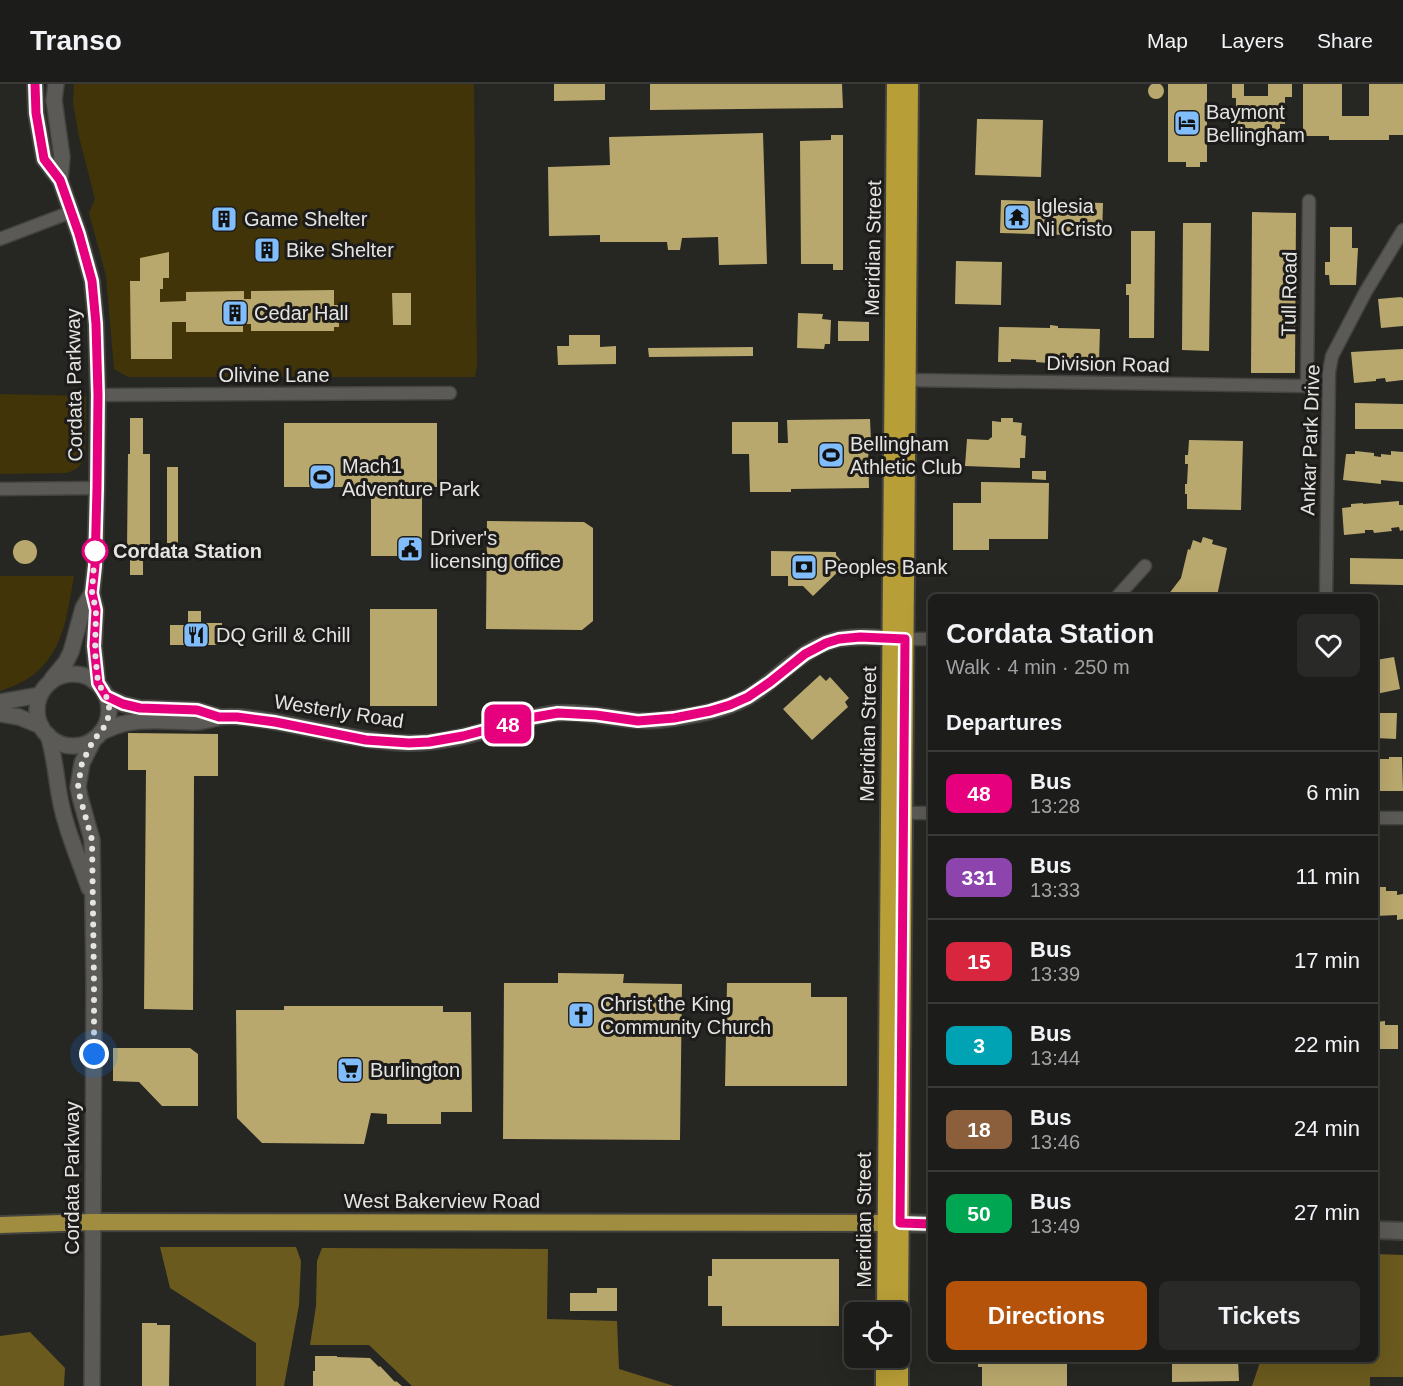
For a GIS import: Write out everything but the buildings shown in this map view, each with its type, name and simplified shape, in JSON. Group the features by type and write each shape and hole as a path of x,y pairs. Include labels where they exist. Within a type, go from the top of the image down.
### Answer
{"highway":[{"name":"Meridian Street","path":"895,84 900,378 899,474 907,499 889,749 892,1223 899,1302"},
{"name":"Meridian Street","path":"886,1302 892,1223 904,813 898,638 900,378 910,84"},
{"path":"889,749 897,778 897,797 904,813"},
{"path":"884,1386 885,1368"},
{"path":"900,1368 900,1386"}],"main road":[{"name":"West Bakerview Road","path":"0,1225 92,1222 892,1223"},
{"path":"892,1223 928,1224"},
{"path":"1378,1230 1403,1231"}],"street":[{"name":"Cordata Parkway","path":"35,84 36,113 44,159 60,180 79,234 92,281 98,395 95,566 92,593 96,610 94,646 102,690"},
{"name":"Cordata Parkway","path":"56,84 54,100 62,157 60,180"},
{"name":"Tull Road","path":"1307,386 1309,201"},
{"path":"0,239 71,212"},
{"name":"Ankar Park Drive","path":"1326,594 1329,372 1332,356 1366,291 1403,230"},
{"name":"Division Road","path":"900,378 1307,386"},
{"name":"Olivine Lane","path":"98,395 450,393"},
{"path":"0,489 97,488"},
{"path":"1120,594 1145,566"},
{"name":"Cordata Parkway","path":"50,682 71,652 83,608 92,593"},
{"name":"Westerly Road","path":"102,690 123,704 140,708 197,710 219,717 260,719 366,740 429,742 558,713 638,721 660,720 710,711 748,697 805,654 826,643 860,637 928,639"},
{"path":"0,714 12,715 44,731 58,742 70,745 82,744 98,736 109,715 109,705 102,690 89,677 79,674 69,674 50,682 40,695 37,705 38,716 44,731"},
{"path":"0,702 40,695"},
{"name":"Westerly Road","path":"98,736 126,723 198,722 219,717"},
{"name":"Cordata Parkway","path":"44,731 53,751 63,811 93,899"},
{"name":"Cordata Parkway","path":"92,1386 94,984 92,840 78,787 82,763 98,736"},
{"path":"904,813 928,813"},
{"path":"1378,818 1403,818"}],"shaded area":[{"path":"74,84 474,84 477,366 475,377 128,377 114,369 106,276 89,213 95,199 79,137 73,103"},
{"path":"0,394 86,396 85,454 79,466 67,473 0,474"},
{"path":"0,576 74,576 62,631 47,661 36,673 0,691"},
{"path":"160,1247 296,1247 301,1261 299,1305 284,1386 256,1386 256,1343 170,1288"},
{"path":"322,1248 548,1249 547,1319 617,1321 619,1369 674,1386 412,1386 369,1345 310,1345 316,1306 317,1261"},
{"path":"1378,1254 1403,1255 1403,1377 1370,1377 1370,1386 1252,1386 1260,1362 1378,1362"},
{"path":"30,1332 65,1368 64,1386 0,1386 0,1336"}],"bus line":[{"name":"48","path":"35,84 36,113 44,159 60,180 79,234 92,281 98,395 95,566 92,593 96,610 94,646 98,683 106,696 123,704 140,708 197,710 219,717 260,719 366,740 429,742 558,713 651,721 710,711 748,697 805,654 826,643 860,637 905,639 900,1223 928,1224"}],"place":[{"name":"Baymont Bellingham","path":"1187,123"},
{"name":"Iglesia Ni Cristo","path":"1017,217"},
{"name":"Game Shelter","path":"224,219"},
{"name":"Bike Shelter","path":"267,250"},
{"name":"Cedar Hall","path":"235,313"},
{"name":"Bellingham Athletic Club","path":"831,455"},
{"name":"Mach1 Adventure Park","path":"322,477"},
{"name":"Driver's licensing office","path":"410,549"},
{"name":"Cordata Station","path":"95,551"},
{"name":"Peoples Bank","path":"804,567"},
{"name":"DQ Grill & Chill","path":"196,635"},
{"name":"Christ the King Community Church","path":"581,1015"},
{"name":"Burlington","path":"350,1070"}],"route":[{"path":"94,1054 92,840 78,787 82,763 109,715 106,696 98,683 95,652 96,610 92,593 95,547 95,551"}]}
